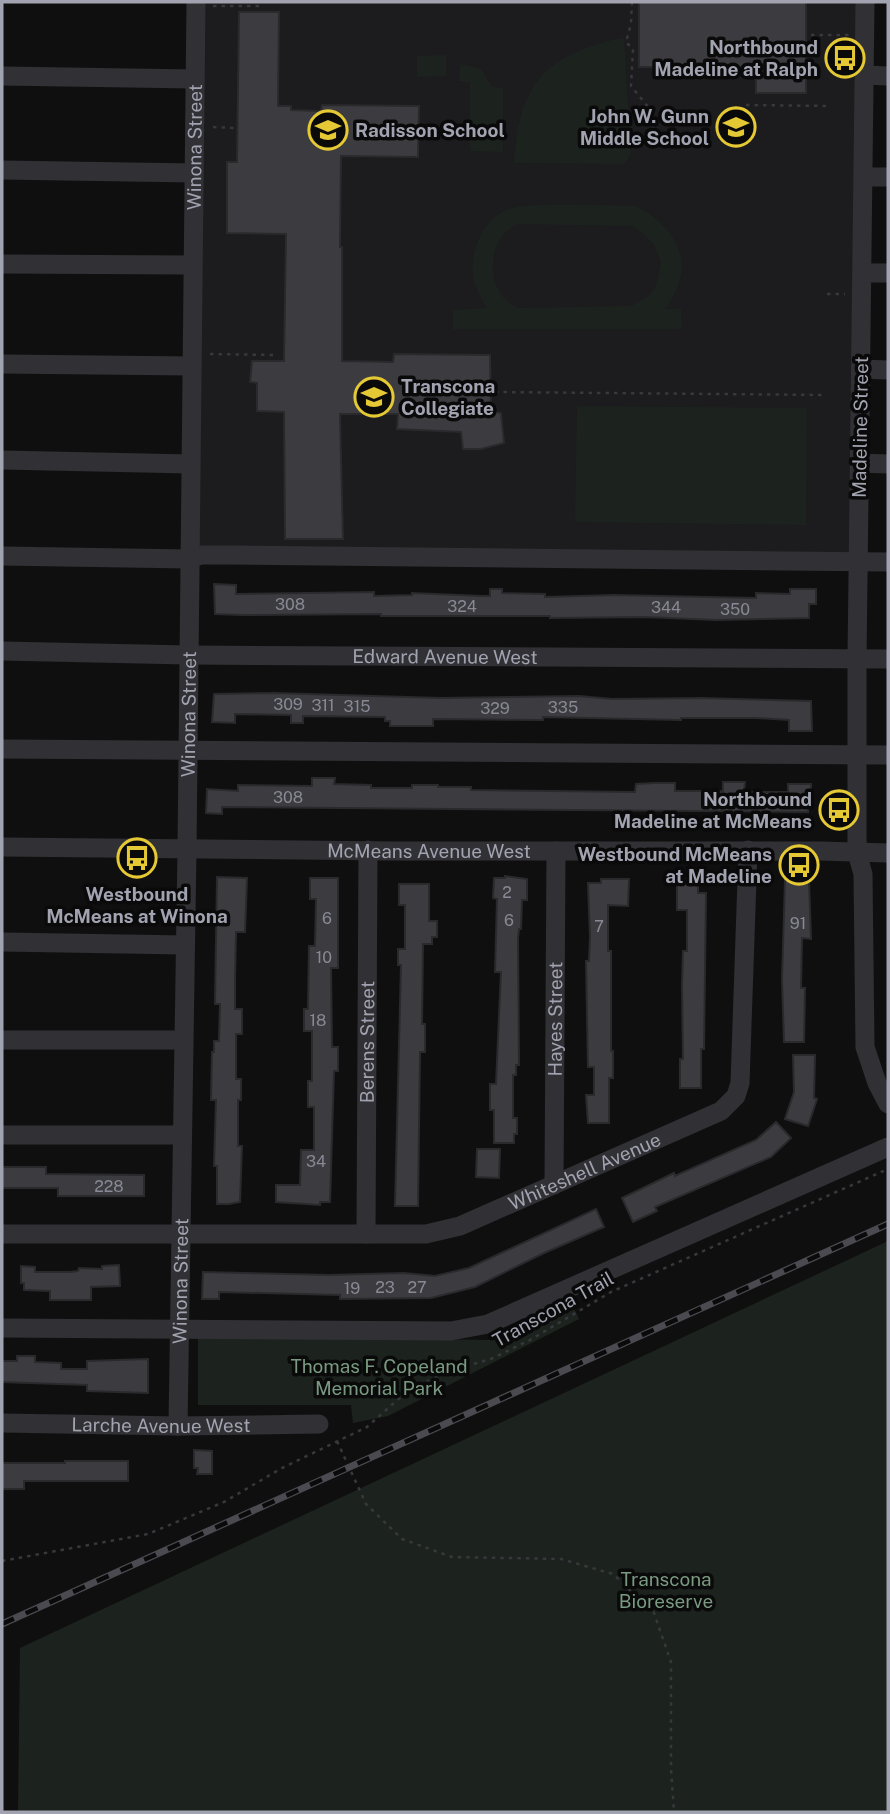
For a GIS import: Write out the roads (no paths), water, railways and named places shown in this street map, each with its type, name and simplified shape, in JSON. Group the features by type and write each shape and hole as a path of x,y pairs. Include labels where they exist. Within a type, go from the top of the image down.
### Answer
{"street":[{"name":"Madeline Street","path":"865,2 857,853 863,874 864,1047 888,1104"},
{"name":"Winona Street","path":"178,1426 187,849 194,79 202,4"},
{"path":"864,75 888,76"},
{"path":"2,76 194,79"},
{"path":"2,170 193,173"},
{"path":"864,177 888,177"},
{"path":"2,264 192,265"},
{"path":"863,273 888,273"},
{"path":"2,363 192,360"},
{"path":"861,369 888,370"},
{"path":"2,460 191,464"},
{"path":"860,463 888,464"},
{"path":"2,556 189,559 201,555 248,555 888,562"},
{"name":"Edward Avenue West","path":"2,652 888,659"},
{"path":"2,749 888,755"},
{"name":"McMeans Avenue West","path":"2,847 748,850 857,853"},
{"name":"Berens Street","path":"366,1234 368,850"},
{"name":"Whiteshell Avenue","path":"2,1234 426,1234 460,1226 721,1111 736,1096 740,1083 748,850"},
{"name":"Hayes Street","path":"554,1185 556,851"},
{"path":"857,853 888,853"},
{"path":"2,942 185,944"},
{"path":"2,1040 183,1040"},
{"path":"2,1135 181,1135"},
{"path":"2,1328 451,1331 488,1324 888,1147"},
{"name":"Larche Avenue West","path":"2,1423 178,1426 319,1424"}],"railway":[{"path":"2,1624 888,1224"}],"place":[{"name":"Northbound Madeline at Ralph","path":"845,58"},
{"name":"John W. Gunn Middle School","path":"736,127"},
{"name":"Radisson School","path":"328,130"},
{"name":"Transcona Collegiate","path":"374,397"},
{"name":"Northbound Madeline at McMeans","path":"839,810"},
{"name":"Westbound McMeans at Winona","path":"137,858"},
{"name":"Westbound McMeans at Madeline","path":"799,865"}],"park label":[{"name":"Thomas F. Copeland Memorial Park","path":"379,1377"},
{"name":"Transcona Bioreserve","path":"666,1590"}]}
